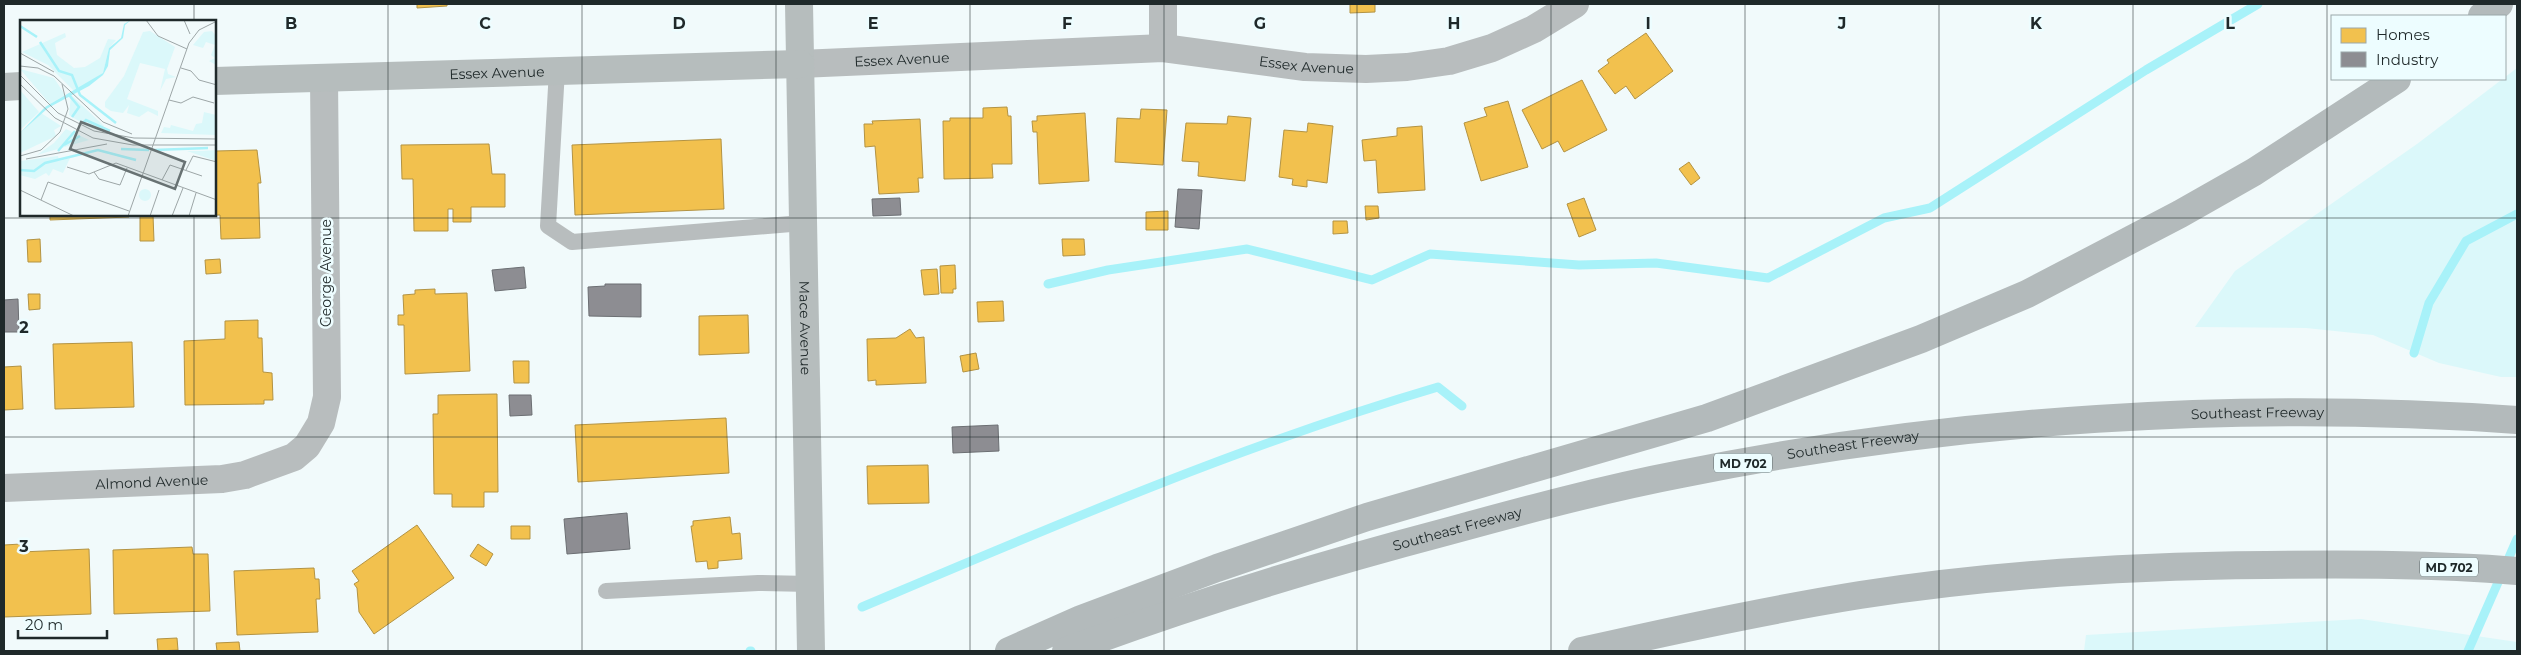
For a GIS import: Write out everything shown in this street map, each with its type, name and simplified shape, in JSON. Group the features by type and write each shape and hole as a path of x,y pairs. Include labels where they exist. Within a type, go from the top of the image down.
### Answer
{"highway":[{"path":"2483,15 2499,4"},
{"path":"1009,651 1081,619 1273,548 1419,501 1632,442 1707,418 1921,339 2027,294 2180,214 2254,172 2396,80"},
{"name":"Southeast Freeway","path":"1066,651 1226,595 1380,549 1528,510 1680,474 1803,452 1989,429 2142,417 2278,412 2444,415 2517,420"},
{"name":"MD 702","path":"1582,651 1718,620 1862,595 2014,576 2157,566 2381,564 2517,571"}],"main road":[{"name":"Mace Avenue","path":"799,4 811,651"},
{"name":"Essex Avenue","path":"216,81 800,64"},
{"path":"4,87 20,86"}],"street":[{"path":"1163,4 1163,48"},
{"name":"Essex Avenue","path":"800,64 1163,48 1305,67 1366,69 1407,67 1449,61 1492,48 1534,29 1575,4"},
{"name":"George Avenue","path":"294,457 316,434 321,423 327,397 324,78"},
{"name":"Almond Avenue","path":"4,488 222,479 261,470 294,457"}],"lane":[{"path":"557,70 548,226 572,242 803,223"},
{"path":"606,591 758,583 810,584"}],"shaded area":[{"path":"2517,68 2517,377 2501,377 2439,363 2373,335 2306,328 2195,327 2235,271 2417,144 2501,80 2506,80 2506,76"},
{"path":"2361,619 2517,642 2517,651 2084,651 2086,635"}],"building: Homes":[{"path":"417,4 447,4 447,6 417,8"},
{"path":"1350,4 1375,4 1375,12 1350,13"},
{"path":"1646,33 1673,71 1635,99 1626,86 1615,94 1598,71 1609,63 1607,60"},
{"path":"1582,80 1607,130 1564,152 1558,141 1542,149 1522,110"},
{"path":"1508,101 1528,167 1481,181 1464,123 1487,116 1484,108"},
{"path":"1007,107 1008,116 1011,116 1012,164 992,164 993,178 944,179 943,121 950,121 950,118 983,118 983,108"},
{"path":"1141,109 1167,110 1163,165 1115,162 1117,118 1140,119"},
{"path":"1085,113 1089,181 1039,184 1037,132 1033,132 1032,121 1037,121 1037,116"},
{"path":"1228,116 1251,118 1245,181 1198,176 1199,162 1182,161 1186,123 1227,124"},
{"path":"920,119 923,178 918,178 919,192 879,194 875,146 865,147 864,124 873,124 872,121"},
{"path":"1308,123 1333,126 1327,183 1307,180 1307,187 1292,185 1293,179 1279,177 1284,130 1307,132"},
{"path":"1422,126 1425,190 1378,193 1376,160 1364,161 1362,140 1397,136 1397,128"},
{"path":"721,139 724,209 575,215 572,145"},
{"path":"489,144 492,174 505,174 505,207 471,207 471,222 453,222 453,209 448,209 448,231 414,231 413,179 402,179 401,145"},
{"path":"257,150 261,183 258,183 260,238 221,239 220,215 216,215 216,151"},
{"path":"1689,162 1700,178 1691,185 1679,169"},
{"path":"1584,198 1596,230 1579,237 1567,204"},
{"path":"1365,206 1378,206 1379,218 1366,220"},
{"path":"1168,211 1168,230 1146,230 1146,212"},
{"path":"50,216 129,216 129,217 50,220"},
{"path":"140,216 153,216 154,241 140,241"},
{"path":"1333,221 1347,221 1348,233 1333,234"},
{"path":"40,239 41,262 28,262 27,240"},
{"path":"1062,239 1084,239 1085,255 1063,256"},
{"path":"220,259 221,273 206,274 205,260"},
{"path":"955,265 956,289 953,289 953,293 941,293 940,266"},
{"path":"937,269 939,294 924,295 921,270"},
{"path":"435,289 435,294 467,293 470,371 405,374 404,325 398,325 398,315 404,315 403,295 415,294 415,290"},
{"path":"28,294 40,294 40,309 29,310"},
{"path":"1003,301 1004,321 978,322 977,302"},
{"path":"748,315 749,353 699,355 699,316"},
{"path":"258,320 258,338 262,338 263,372 272,373 273,400 264,400 264,404 185,405 184,341 225,339 225,321"},
{"path":"910,329 916,338 924,337 926,383 876,385 876,380 868,381 867,339 896,338"},
{"path":"132,342 134,407 55,409 53,344"},
{"path":"976,353 979,369 963,372 960,356"},
{"path":"513,361 529,361 529,383 514,383"},
{"path":"21,366 23,409 4,410 4,367"},
{"path":"497,394 498,492 484,492 484,507 452,507 452,494 434,494 433,414 438,414 438,395"},
{"path":"726,418 729,473 578,482 575,425"},
{"path":"928,465 929,503 868,504 867,466"},
{"path":"730,517 732,534 740,533 742,559 718,561 718,568 708,569 707,561 696,562 691,526 693,526 693,521"},
{"path":"417,525 454,578 374,634 359,612 357,588 354,584 359,581 352,571"},
{"path":"511,526 530,526 530,539 511,539"},
{"path":"21,544 21,552 89,549 91,614 4,617 4,545"},
{"path":"478,544 493,554 486,566 470,556"},
{"path":"192,547 193,554 208,554 210,611 114,614 113,550"},
{"path":"314,568 315,579 319,579 320,599 316,599 318,632 237,635 234,571"},
{"path":"177,638 178,650 158,651 157,639"},
{"path":"239,642 240,651 217,651 216,643"}],"building: Industry":[{"path":"1178,189 1202,190 1199,229 1175,227"},
{"path":"900,198 901,215 873,216 872,199"},
{"path":"524,267 526,288 495,291 492,270"},
{"path":"605,284 641,284 641,317 589,316 588,287 605,286"},
{"path":"18,299 19,332 4,332 4,300"},
{"path":"509,395 531,395 532,415 510,416"},
{"path":"998,425 999,451 953,453 952,427"},
{"path":"627,513 630,549 567,554 564,519"}],"waterway":[{"path":"1048,284 1108,270 1247,249 1372,280 1430,254 1579,265 1656,263 1768,278 1884,218 1930,208 2146,70 2258,4"},
{"path":"2414,353 2429,303 2466,241 2517,214"},
{"path":"862,607 1147,489 1219,461 1364,410 1438,387 1462,406"},
{"path":"2468,651 2517,539"}]}
